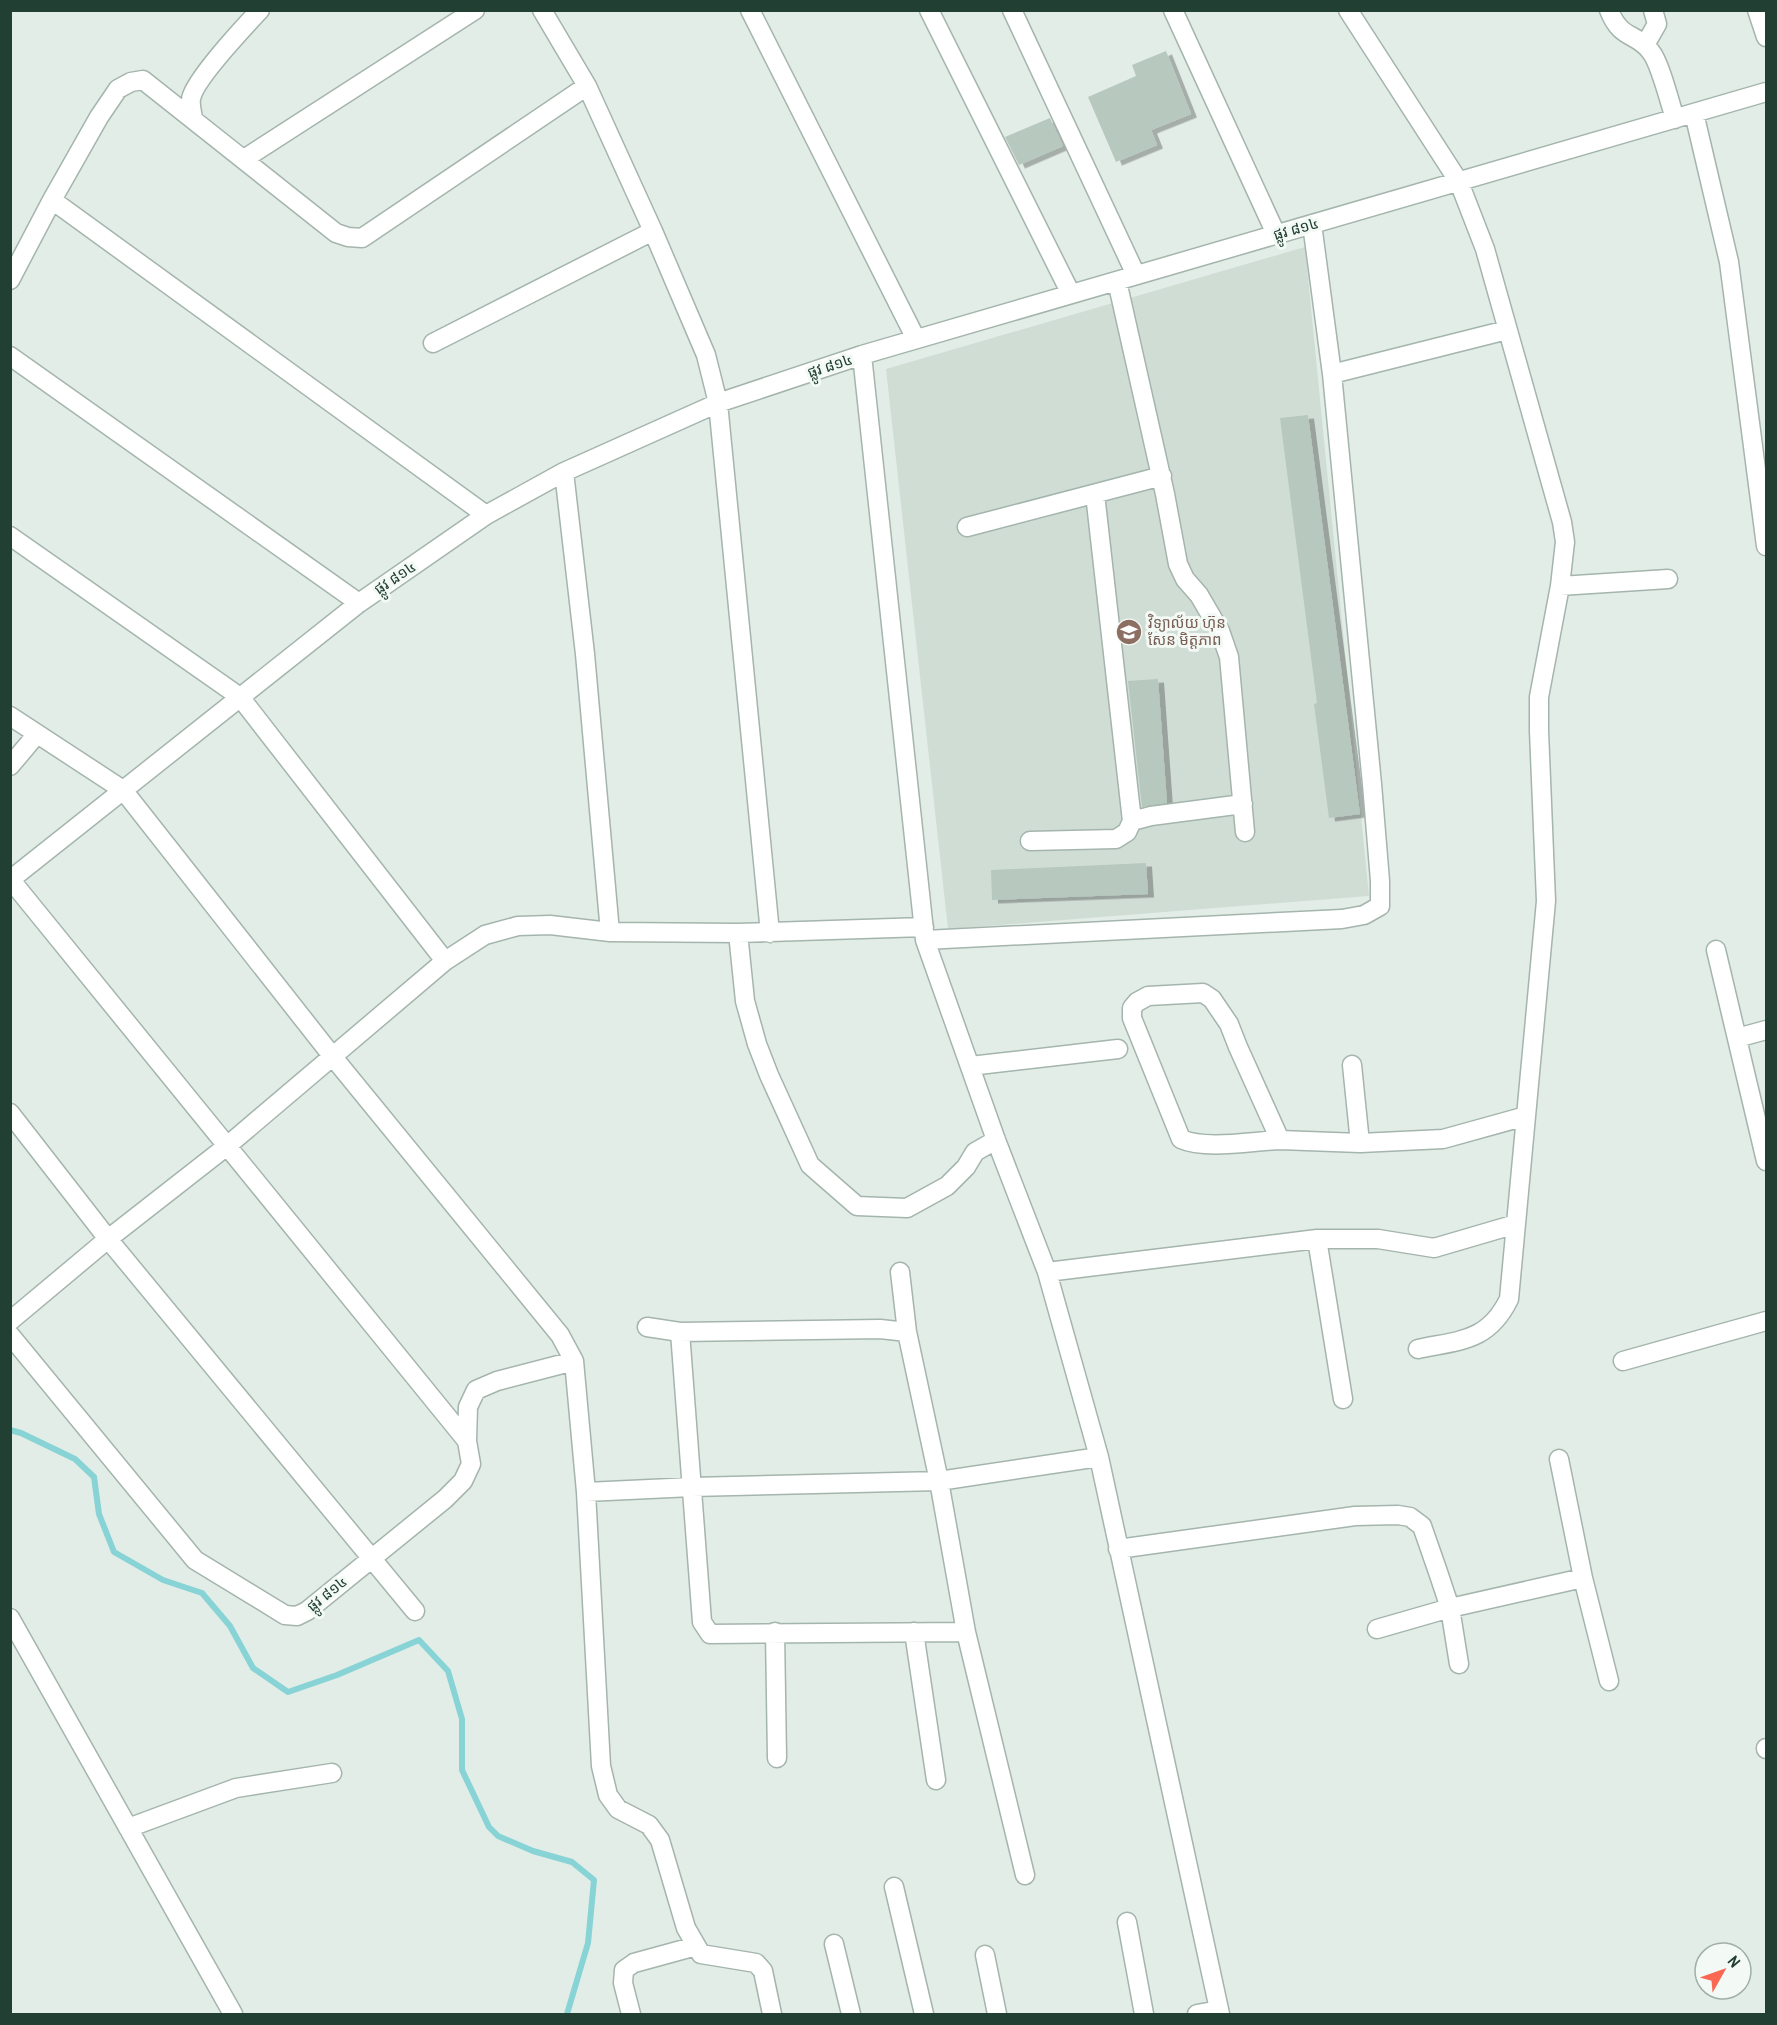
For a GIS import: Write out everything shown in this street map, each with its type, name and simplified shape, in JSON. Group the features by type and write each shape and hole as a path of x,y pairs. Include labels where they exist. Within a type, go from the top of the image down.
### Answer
{"street":[{"path":"193,118 191,98 201,80 233,39 260,10"},
{"path":"244,159 475,10"},
{"path":"542,10 587,86 653,231 706,355 718,403 770,933"},
{"path":"750,10 916,339"},
{"path":"929,10 1071,294"},
{"path":"1012,10 1136,275"},
{"path":"1173,10 1276,234"},
{"path":"1348,10 1459,182 1485,249 1562,522 1565,542 1560,586 1539,697 1546,901 1509,1299 1501,1315 1488,1329 1473,1337 1418,1349"},
{"path":"1610,10 1614,22 1623,33 1645,45 1653,54 1675,119"},
{"path":"1645,45 1657,24 1653,10"},
{"path":"1757,10 1767,37"},
{"path":"10,280 99,117 118,89 131,82 143,80 336,233 362,238 587,86"},
{"name":"ផ្លូវ ៨១៤","path":"11,880 359,603 486,515 564,472 718,403 862,355 1767,92"},
{"path":"1694,113 1729,262 1767,546"},
{"path":"52,200 486,515"},
{"path":"10,1321 108,1239 227,1146 445,961 484,935 518,926 558,925 610,932 924,933 1342,919 1364,915 1380,906 1372,784 1332,374 1312,224"},
{"path":"433,343 653,231"},
{"path":"1117,281 1161,476 1178,564 1185,579 1199,595 1220,631 1229,657 1245,832"},
{"path":"1332,374 1507,330"},
{"path":"862,355 924,933 996,1140 1047,1272 1099,1457 1219,2012 1197,2014"},
{"path":"10,356 359,603"},
{"path":"564,472 585,654 610,932"},
{"path":"968,527 1161,476"},
{"path":"1030,840 1116,839 1126,832 1132,821 1095,494"},
{"path":"10,536 240,698 445,961"},
{"path":"1560,586 1668,579"},
{"path":"10,716 123,790 333,1057 560,1335 574,1361 586,1492 601,1766 608,1795 618,1809 649,1825 660,1840 686,1928 701,1954 756,1963 763,1971 772,2014"},
{"path":"10,766 38,734"},
{"path":"1132,821 1152,816 1243,804"},
{"path":"11,880 467,1441"},
{"path":"738,933 745,1001 757,1044 769,1075 810,1165 857,1206 907,1208 947,1186 966,1167 975,1152 996,1140"},
{"path":"1716,950 1767,1161"},
{"path":"1281,1140 1229,1024 1212,999 1203,993 1148,996 1137,1002 1132,1008 1132,1018 1181,1139 1192,1144 1281,1140 1360,1143 1443,1139 1526,1116"},
{"path":"1737,1038 1767,1030"},
{"path":"970,1066 1118,1049"},
{"path":"1352,1065 1360,1143"},
{"path":"10,1113 108,1239 415,1611"},
{"path":"1047,1272 1317,1239 1378,1239 1434,1248 1516,1224"},
{"path":"1317,1239 1343,1399"},
{"path":"900,1272 907,1332 939,1482 966,1632 1025,1875"},
{"path":"1623,1362 1767,1321"},
{"path":"647,1327 680,1332 880,1329 907,1332"},
{"path":"680,1332 702,1622 710,1634 966,1632"},
{"name":"ផ្លូវ ៨១៤","path":"10,1335 195,1560 285,1615 297,1616 307,1611 445,1499 463,1481 471,1464 467,1441 468,1407 476,1390 497,1381 574,1361"},
{"path":"586,1492 692,1487 939,1482 1099,1457"},
{"path":"1559,1459 1583,1578 1609,1681"},
{"path":"1119,1549 1356,1516 1410,1517 1422,1526 1450,1608 1459,1664"},
{"path":"1377,1629 1450,1608 1583,1578"},
{"path":"10,1618 233,2014"},
{"path":"775,1632 777,1758"},
{"path":"914,1632 936,1780"},
{"path":"128,1828 236,1788 332,1773"},
{"path":"894,1887 924,2014"},
{"path":"1127,1922 1144,2014"},
{"path":"834,1944 851,2014"},
{"path":"632,2014 623,1983 624,1970 634,1963 696,1946"},
{"path":"985,1955 997,2014"}],"shaded area":[{"name":"វិទ្យាល័យ ហ៊ុន សែន មិត្តភាព","path":"1305,247 1369,896 948,929 886,369"}],"building":[{"path":"1166,51 1191,114 1151,130 1157,145 1116,162 1088,97 1136,76 1132,65"},
{"path":"1050,118 1063,146 1019,165 1005,137"},
{"path":"1308,415 1360,814 1329,818 1314,704 1317,703 1280,418"},
{"path":"1158,679 1167,803 1142,807 1128,681"},
{"path":"1146,863 1148,894 992,900 991,870"}],"waterway":[{"path":"10,1430 75,1459 94,1477 99,1514 114,1552 163,1580 202,1593 230,1626 253,1668 288,1692 337,1675 419,1640 448,1671 462,1719 462,1770 489,1827 498,1836 533,1851 572,1862 594,1880 588,1943 567,2014"}],"place":[{"name":"វិទ្យាល័យ ហ៊ុន សែន មិត្តភាព","path":"1129,632"}]}
